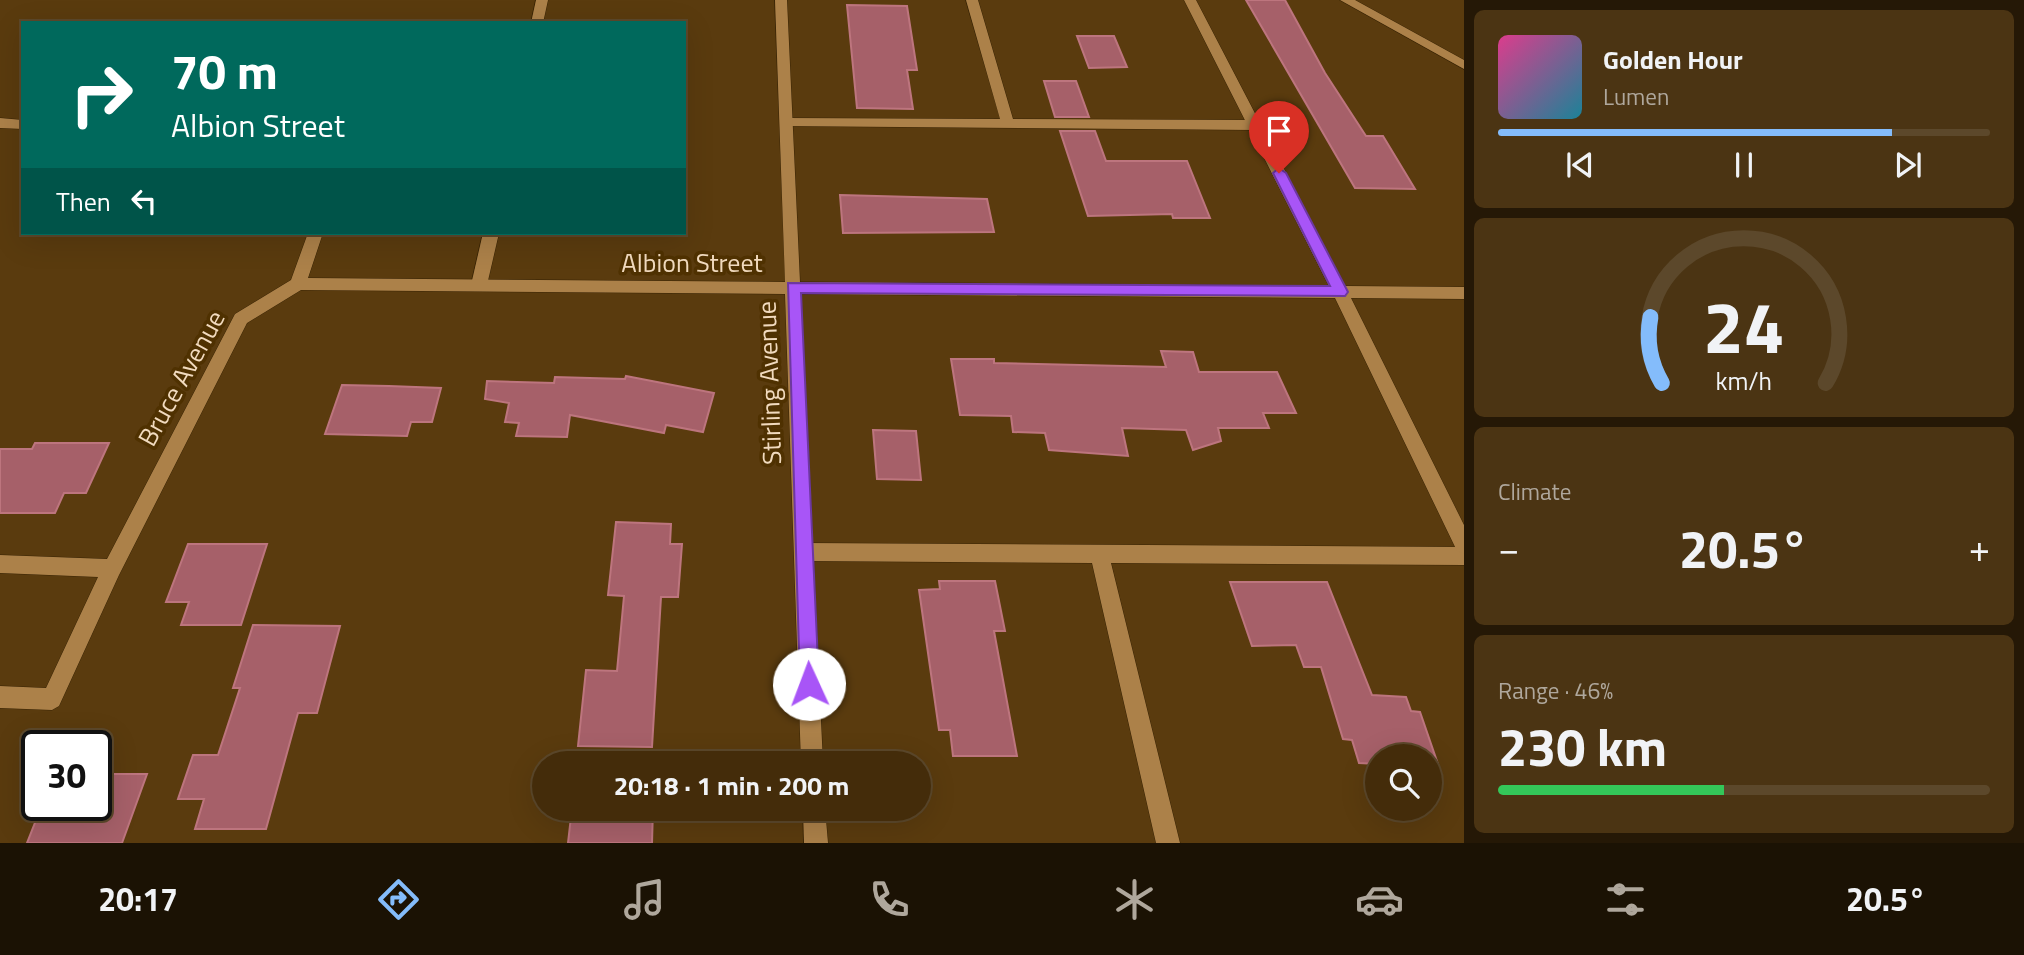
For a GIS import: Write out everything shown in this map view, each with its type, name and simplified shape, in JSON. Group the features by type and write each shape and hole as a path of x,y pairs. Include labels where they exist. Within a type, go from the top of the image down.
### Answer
{"street":[{"path":"537,21 542,0"},
{"name":"Stirling Avenue","path":"781,0 812,751"},
{"path":"972,0 1008,124"},
{"path":"1190,0 1340,292 1464,545"},
{"path":"1346,0 1464,65"},
{"path":"0,123 21,125"},
{"path":"786,123 1255,125"},
{"path":"298,284 314,235"},
{"path":"479,285 491,235"},
{"name":"Albion Street","path":"298,284 1464,293"},
{"name":"Bruce Avenue","path":"0,697 52,699 113,568 241,318 298,284"},
{"path":"804,552 1464,556"},
{"path":"1100,553 1168,843"},
{"path":"0,564 113,568"},
{"path":"815,821 816,843"}],"building":[{"path":"1246,0 1285,0 1325,73 1366,136 1383,136 1415,189 1355,188"},
{"path":"847,5 907,6 917,70 907,70 913,109 857,108"},
{"path":"1077,36 1114,36 1127,67 1089,68"},
{"path":"1044,81 1076,81 1089,117 1055,117"},
{"path":"1060,131 1095,131 1106,161 1187,161 1210,218 1173,218 1172,214 1088,216"},
{"path":"840,195 987,199 994,232 843,233"},
{"path":"1161,351 1193,352 1199,372 1277,372 1296,413 1263,413 1269,428 1218,428 1221,441 1193,450 1186,430 1122,428 1128,456 1049,450 1045,433 1013,432 1011,416 960,415 951,359 994,359 994,363 1166,367"},
{"path":"626,376 714,393 703,432 666,425 664,433 570,415 567,437 516,436 519,423 505,422 509,403 485,399 487,381 554,383 555,377 625,379"},
{"path":"342,385 441,388 432,422 411,422 407,436 325,434"},
{"path":"873,430 916,431 921,480 877,479"},
{"path":"35,443 109,443 86,493 64,493 55,513 0,513 0,449 32,449"},
{"path":"616,522 671,524 670,544 682,544 678,597 661,597 652,747 578,746 586,670 617,671 624,596 608,595"},
{"path":"188,544 267,544 241,625 181,625 189,602 166,602"},
{"path":"939,581 995,581 1005,631 994,631 1017,756 953,756 950,730 939,730 919,590 940,589"},
{"path":"1230,582 1327,582 1372,695 1406,697 1411,711 1420,712 1431,744 1365,744 1365,763 1359,763 1352,740 1343,739 1321,667 1304,667 1296,645 1252,646"},
{"path":"253,625 340,626 317,713 298,713 266,829 195,829 204,799 178,799 193,755 218,755 240,688 233,688"},
{"path":"112,774 147,774 122,843 27,843 36,821 112,821"},
{"path":"571,821 653,821 652,843 568,843"}],"route":[{"path":"809,684 793,287 1340,292 1279,173"}]}
